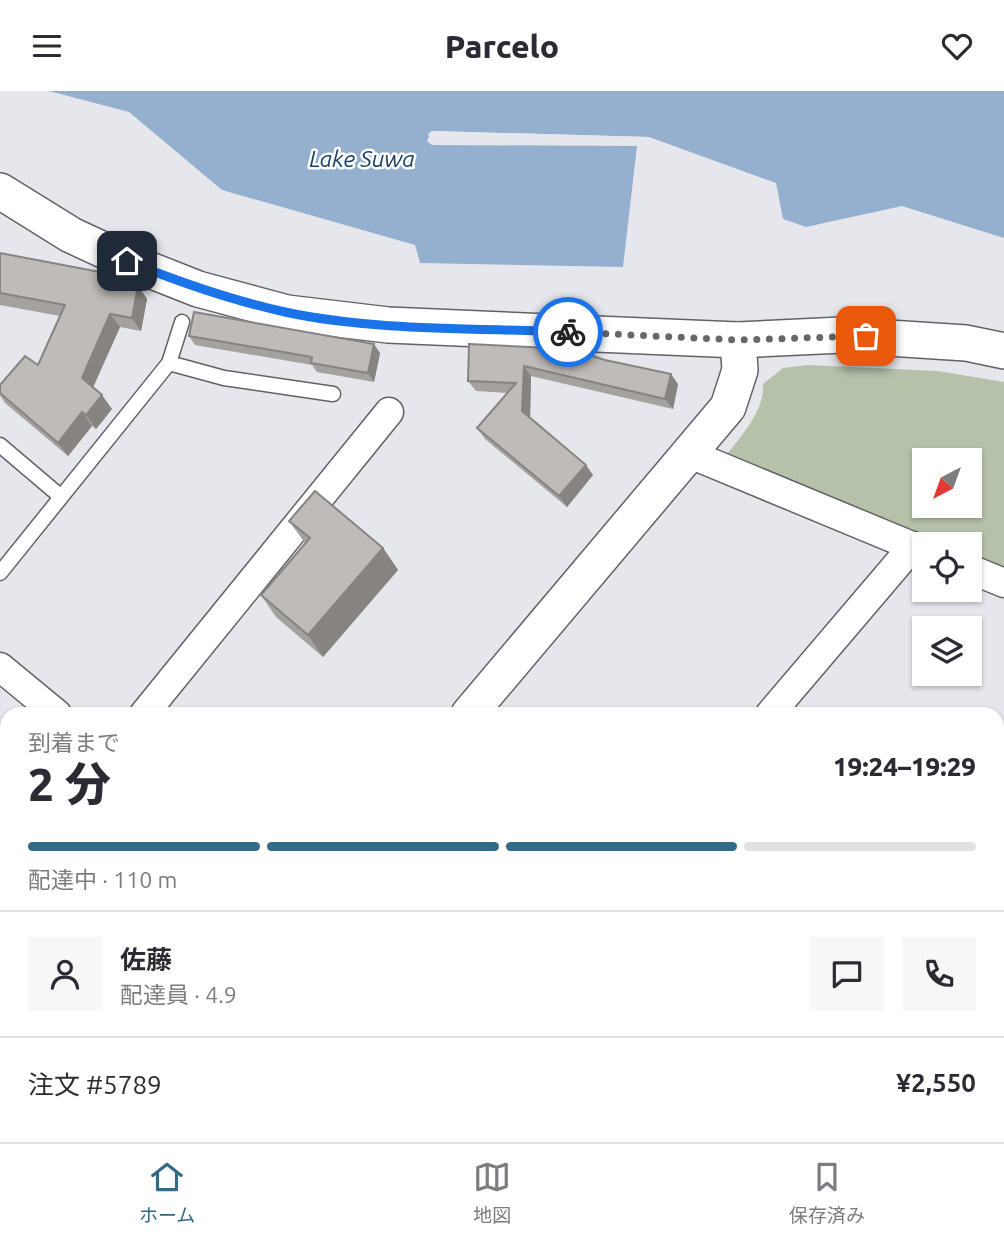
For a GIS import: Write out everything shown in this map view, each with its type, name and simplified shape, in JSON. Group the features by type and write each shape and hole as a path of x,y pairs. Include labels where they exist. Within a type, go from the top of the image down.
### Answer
{"street":[{"path":"0,191 71,235 127,261 198,289 287,313 388,325 738,340 842,335 966,343 1004,351"},
{"path":"475,707 728,407 740,370 738,340"},
{"path":"150,707 389,412"},
{"path":"690,454 912,546"},
{"path":"781,707 912,555"},
{"path":"982,574 1004,583"},
{"path":"0,667 49,707"}],"lane":[{"path":"0,573 169,363 182,322"},
{"path":"169,363 224,378 333,394"},
{"path":"0,445 60,496"}],"green space":[{"path":"807,365 938,371 1004,382 1004,575 982,566 982,532 912,532 912,538 722,461 755,415 760,405 763,384 783,368"}],"water":[{"name":"Lake Suwa","path":"49,91 1004,91 1004,238 902,206 806,227 783,219 776,183 649,137 432,131 428,134 432,145 637,146 623,267 420,263 415,245 222,190 129,112"}],"pier":[{"path":"432,131 649,137 644,141 433,134 433,142 640,144 432,145 427,141"}],"building":[{"path":"0,253 100,272 99,277 138,286 132,318 110,314 82,378 102,395 86,415 82,412 58,443 0,393 0,385 25,356 38,365 65,305 0,293"},
{"path":"194,312 374,344 368,373 311,363 312,357 189,336"},
{"path":"469,344 571,349 605,360 671,374 665,399 524,366 522,411 586,465 559,496 477,428 516,383 468,381"},
{"path":"315,491 383,548 308,635 261,595 310,538 289,521"}],"way so far":[{"path":"568,332 738,340 866,336"}],"route":[{"path":"127,261 198,289 287,313 388,325 568,332"}]}
